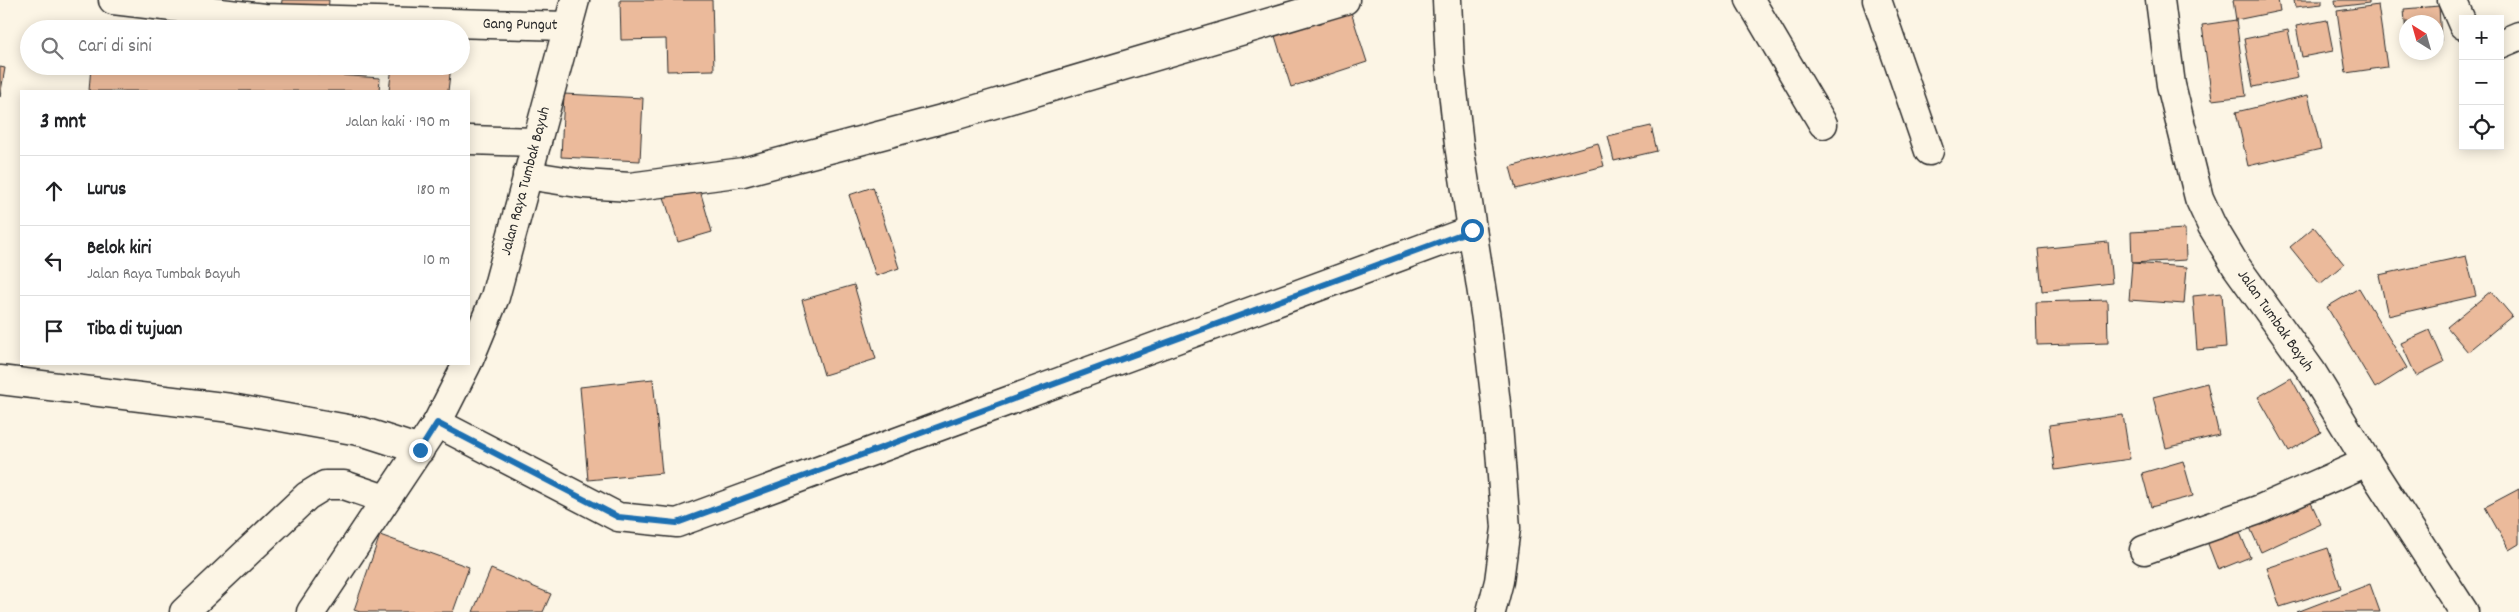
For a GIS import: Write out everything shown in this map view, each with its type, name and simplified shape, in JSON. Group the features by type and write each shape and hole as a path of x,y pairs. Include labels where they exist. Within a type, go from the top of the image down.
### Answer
{"street":[{"name":"Gang Pungut","path":"113,0 264,18 340,20"},
{"name":"Jalan Raya Tumbak Bayuh","path":"470,358 496,297 575,0"},
{"path":"527,175 584,184 630,187 743,172 957,115 1345,0"},
{"path":"1447,0 1450,64 1497,412 1506,528 1499,581 1491,612"},
{"path":"1750,0 1823,124"},
{"path":"1877,0 1929,151"},
{"name":"Jalan Tumbak Bayuh","path":"2160,0 2171,85 2199,198 2212,226 2236,266 2312,372 2366,462 2464,612"},
{"path":"2452,0 2459,16"},
{"name":"Gang Pungut","path":"470,23 567,26"},
{"path":"2504,42 2519,36"},
{"path":"470,140 536,142"},
{"path":"437,423 618,517 677,523 1472,230"},
{"path":"311,612 437,423 466,365"},
{"path":"0,380 232,408 364,432 420,450"},
{"path":"2144,550 2258,510 2366,462"},
{"path":"184,612 307,496 325,485 344,486 385,499"}],"building":[{"path":"282,0 329,0 328,13 281,9"},
{"path":"620,0 712,0 714,70 667,71 666,39 621,40"},
{"path":"2233,0 2278,0 2280,11 2236,20"},
{"path":"2294,0 2322,0 2322,4 2295,7"},
{"path":"2335,0 2369,0 2369,3 2336,7"},
{"path":"2378,5 2387,67 2346,73 2337,11"},
{"path":"2439,6 2440,15 2404,15 2404,9"},
{"path":"1351,12 1367,62 1291,87 1275,36"},
{"path":"2236,20 2246,96 2212,100 2202,25"},
{"path":"2327,20 2333,51 2302,57 2296,26"},
{"path":"2288,30 2298,78 2253,87 2244,39"},
{"path":"0,67 5,68 0,97"},
{"path":"90,75 338,75 380,78 379,90 89,90"},
{"path":"391,75 450,75 448,90 389,90"},
{"path":"564,94 643,98 640,161 561,157"},
{"path":"2308,95 2321,149 2248,166 2236,112"},
{"path":"1651,126 1657,151 1614,161 1608,136"},
{"path":"1598,143 1604,166 1516,189 1510,167"},
{"path":"699,187 712,232 678,242 664,197"},
{"path":"873,187 899,268 876,276 849,195"},
{"path":"2314,227 2344,264 2320,284 2290,247"},
{"path":"2185,229 2186,260 2132,263 2131,232"},
{"path":"2108,242 2112,283 2042,291 2038,249"},
{"path":"2466,256 2476,296 2388,316 2379,275"},
{"path":"2132,263 2187,267 2184,304 2129,300"},
{"path":"854,285 876,359 824,375 802,300"},
{"path":"2359,288 2407,368 2375,388 2327,307"},
{"path":"2491,291 2512,316 2468,352 2447,327"},
{"path":"2222,293 2226,347 2197,350 2193,296"},
{"path":"2107,300 2108,343 2037,345 2036,302"},
{"path":"2430,330 2444,362 2416,376 2401,343"},
{"path":"2291,378 2321,432 2289,451 2258,397"},
{"path":"653,379 662,473 588,480 580,387"},
{"path":"2207,383 2219,435 2166,448 2153,397"},
{"path":"2123,415 2130,459 2055,470 2049,425"},
{"path":"2183,461 2193,496 2151,507 2142,473"},
{"path":"2519,489 2519,544 2509,550 2485,507"},
{"path":"2306,492 2321,524 2261,552 2247,521"},
{"path":"2236,523 2250,557 2218,570 2205,536"},
{"path":"380,535 469,567 453,612 360,612 354,610"},
{"path":"2328,548 2341,588 2280,607 2267,568"},
{"path":"491,569 551,594 543,612 473,612"},
{"path":"2370,584 2380,612 2297,612"}],"route":[{"path":"420,450 437,423 618,517 677,523 1472,230"}]}
